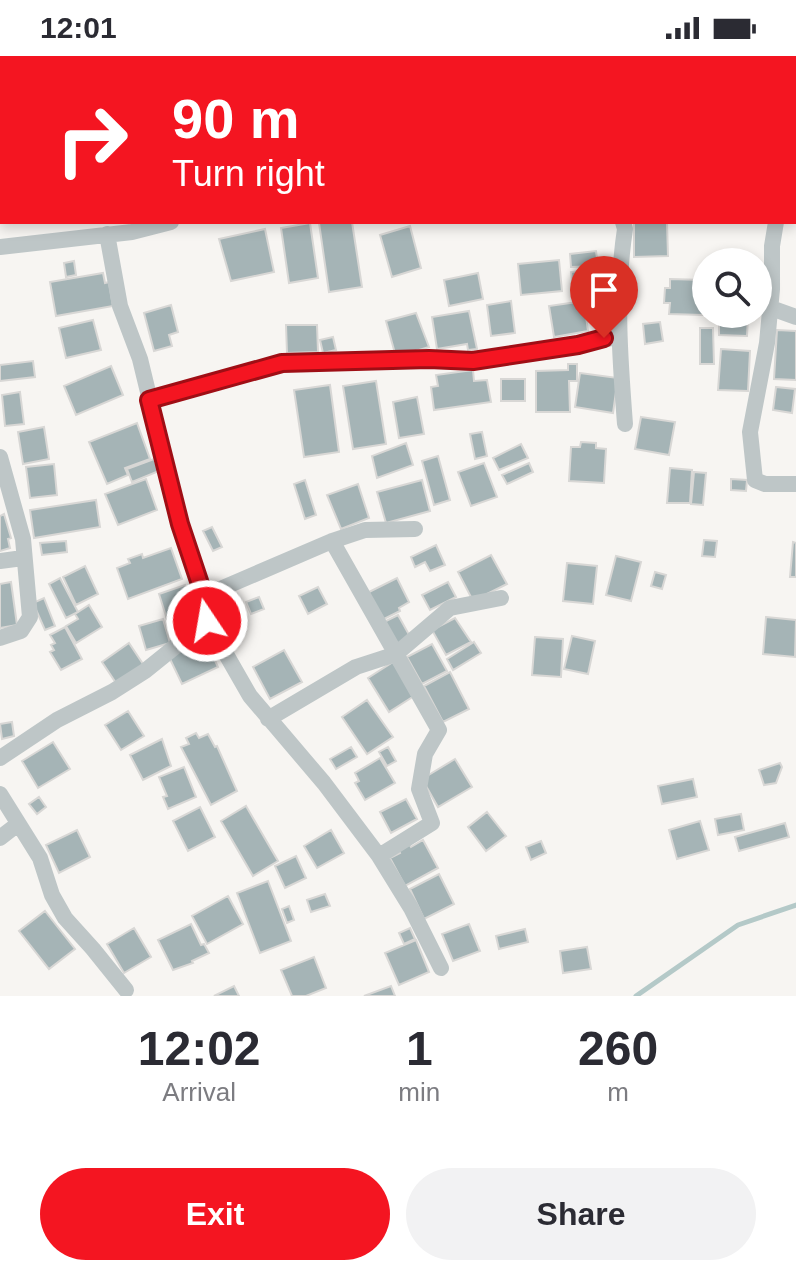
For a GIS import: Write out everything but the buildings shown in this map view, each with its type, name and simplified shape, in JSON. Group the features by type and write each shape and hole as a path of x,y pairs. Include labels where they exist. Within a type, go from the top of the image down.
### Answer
{"street":[{"path":"0,247 132,232 163,224"},
{"path":"624,224 618,337 625,424"},
{"path":"772,248 776,224"},
{"path":"107,234 120,306 140,359 180,524 204,596 207,621 250,696 324,783 379,856 411,908 441,968"},
{"path":"772,308 796,317"},
{"path":"769,328 750,432 755,480 765,484 796,484"},
{"path":"149,400 282,363 429,359 473,361 618,337"},
{"path":"0,457 23,539 30,617 21,631 0,638"},
{"path":"204,596 365,530 415,529"},
{"path":"332,541 439,730 425,754 419,789 432,823 379,856"},
{"path":"0,561 23,558"},
{"path":"268,719 356,667 396,654 450,608 501,598"},
{"path":"0,758 57,720 145,671 207,621"},
{"path":"0,794 40,858 52,895 65,918 126,990"},
{"path":"0,838 18,824"}],"waterway":[{"path":"636,996 738,925 796,905"}],"route":[{"path":"207,621 204,596 180,524 149,400 282,363 429,359 473,361 604,338"}]}
